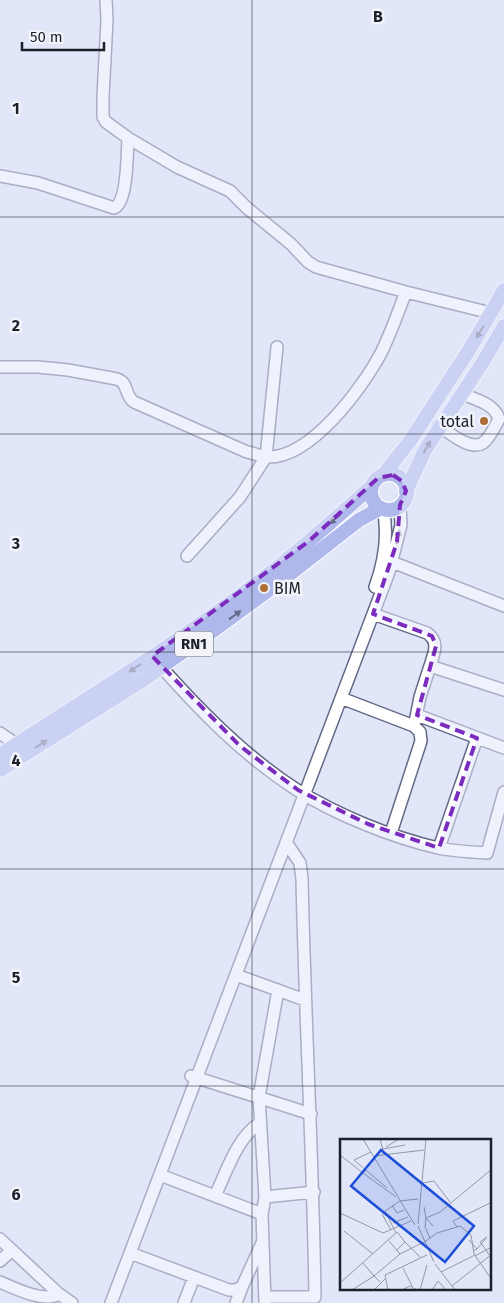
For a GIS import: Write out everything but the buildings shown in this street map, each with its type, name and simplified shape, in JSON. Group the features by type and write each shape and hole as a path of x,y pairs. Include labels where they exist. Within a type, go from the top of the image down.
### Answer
{"main road":[{"name":"RN1","path":"0,755 152,656 264,578 310,541 372,486 410,441 504,290"},
{"path":"400,505 404,501 406,491 418,463 439,426 462,394 504,326"},
{"path":"383,475 398,477 405,485 406,491"},
{"path":"372,486 374,501 382,508"},
{"name":"RN1","path":"0,770 161,667 274,587 359,520 382,508 392,509 400,505"}],"street":[{"path":"106,0 107,20 103,117 106,122 128,138 177,167 230,191 308,262 316,266 406,292 491,313"},
{"path":"0,176 38,184 114,208 117,207 121,200 128,138"},
{"path":"0,367 38,367 68,370 117,379 125,384 129,398 134,402 247,452 266,457 279,455 299,448 348,403 382,352 406,292"},
{"path":"187,556 240,497 266,457 277,347"},
{"path":"439,426 462,441 474,446 488,438 499,419 497,414 493,408 462,394"},
{"path":"106,1303 130,1253 160,1175 193,1077 236,975 286,842 301,792 341,698 373,614 392,562 401,525 400,505"},
{"path":"106,1303 301,792 382,566 386,541 382,508"},
{"path":"392,562 504,606"},
{"path":"373,614 427,633 435,640 436,646 420,697 416,721 421,741 391,833"},
{"path":"152,656 186,695 240,746 301,792 344,814 391,833 439,848 487,853 504,792"},
{"path":"430,666 504,690"},
{"path":"341,698 477,738 504,748"},
{"path":"0,733 16,744"},
{"path":"439,848 477,738"},
{"path":"278,990 259,1097 265,1197 262,1214 265,1300 315,1300 314,1192 305,1000 302,879 300,863 286,842"},
{"path":"236,975 305,1000"},
{"path":"193,1077 311,1114"},
{"path":"215,1196 241,1142 252,1128 260,1123"},
{"path":"160,1175 262,1214"},
{"path":"265,1197 314,1192"},
{"path":"0,1239 72,1303"},
{"path":"236,1303 263,1241"},
{"path":"0,1261 12,1250"},
{"path":"130,1253 229,1290 235,1290 242,1286"},
{"path":"184,1303 194,1277"},
{"path":"0,1282 44,1299 60,1294"}],"highlighted area":[{"path":"393,475 402,481 406,491 400,505 397,542 373,614 432,636 436,646 417,715 477,738 439,848 368,824 298,790 240,746 152,656 309,541 378,478"}],"place":[{"name":"total","path":"484,421"},
{"name":"BIM","path":"264,588"}]}
